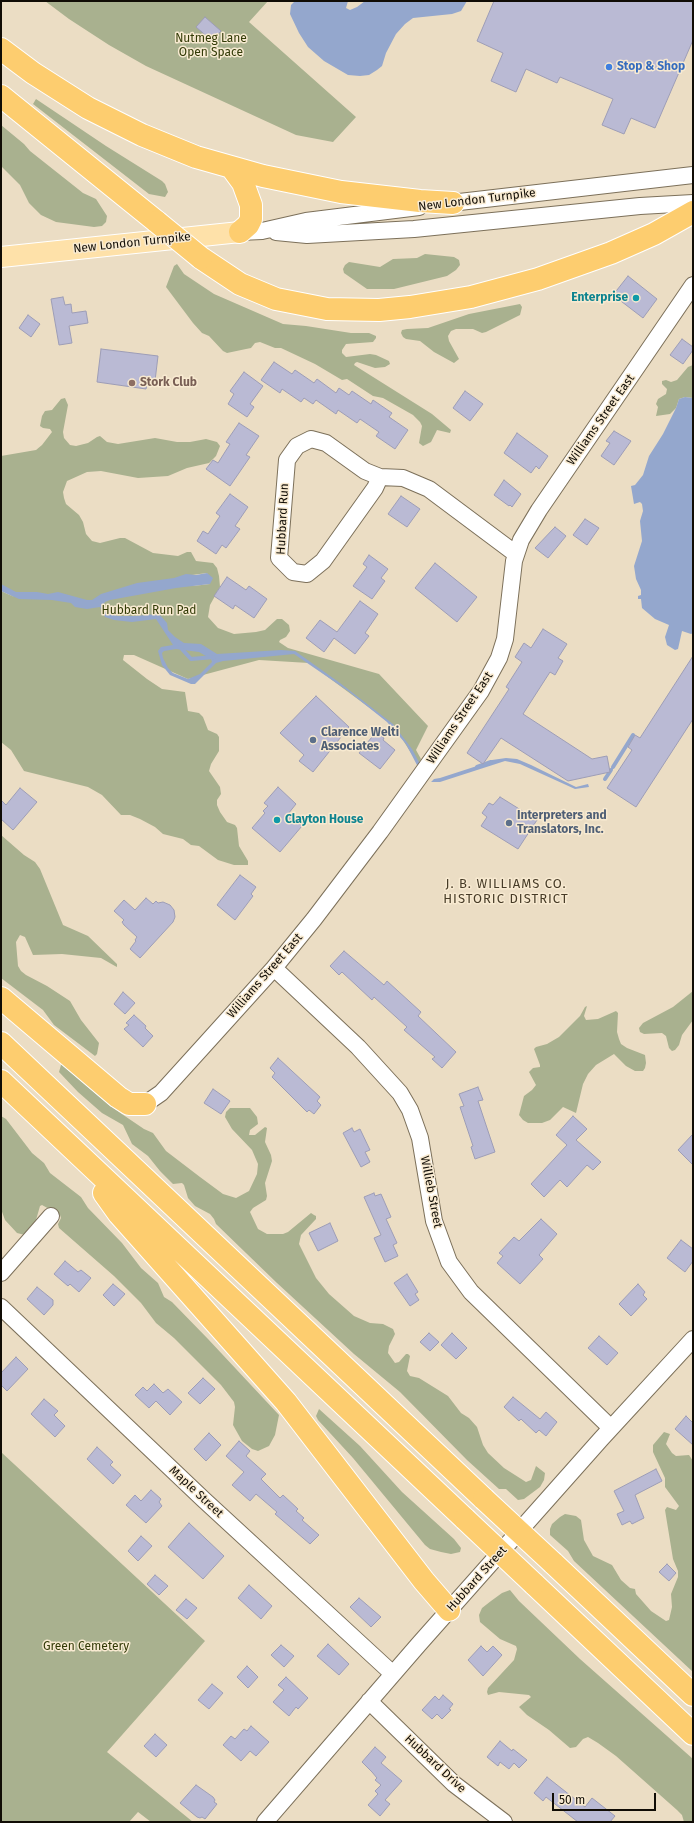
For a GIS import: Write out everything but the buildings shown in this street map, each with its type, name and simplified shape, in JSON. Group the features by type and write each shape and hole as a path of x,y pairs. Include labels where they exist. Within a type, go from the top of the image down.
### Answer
{"highway":[{"path":"1,49 62,93 115,122 169,147 232,168 302,185 341,192 453,203"},
{"path":"1,96 201,258 240,284 276,299 327,309 379,310 455,300 538,279 611,253 662,230 693,212"},
{"path":"232,168 243,183 252,205 251,219 248,225 240,232"},
{"path":"1,998 118,1097 129,1104 145,1104"},
{"path":"1,1043 693,1695"},
{"path":"1,1082 693,1734"},
{"path":"88,1164 102,1190 118,1214 282,1397 424,1581 449,1610"}],"main road":[{"name":"New London Turnpike","path":"1,257 240,232"}],"street":[{"name":"New London Turnpike","path":"262,231 306,221 693,175"},
{"name":"New London Turnpike","path":"240,232 262,231 307,235 407,229 693,202"},
{"name":"Williams Street East","path":"145,1104 160,1093 274,968 358,863 429,765 488,679 499,658 505,639 516,554 521,540 536,514 693,285"},
{"name":"Hubbard Run","path":"380,477 375,488 323,561 307,574 293,572 279,558 287,460 297,446 311,439 326,443 365,471 380,477 403,478 429,490 516,554"},
{"name":"Willieb Street","path":"274,968 358,1047 400,1093 410,1110 420,1138 434,1220 449,1262 471,1292 611,1428"},
{"path":"1,1273 51,1216"},
{"name":"Maple Street","path":"1,1306 203,1498 393,1674"},
{"name":"Hubbard Street","path":"265,1822 449,1610 611,1428 693,1339"},
{"name":"Hubbard Drive","path":"370,1701 454,1784 504,1822"}],"green space":[{"name":"Nutmeg Lane Open Space","path":"45,1 268,1 249,22 356,117 333,142 296,135 146,66 109,45 69,19"},
{"path":"36,99 106,146 162,181 168,192 165,197 149,194 33,104"},
{"path":"1,125 24,144 30,151 83,193 96,199 107,216 106,222 102,226 94,227 56,222 41,215 29,203 20,185 1,166"},
{"path":"425,254 454,257 459,260 460,265 456,270 447,276 394,289 367,289 344,273 343,269 349,262 380,267 393,259 417,258"},
{"path":"177,264 184,274 214,294 283,324 351,333 369,333 376,336 373,342 346,344 342,350 342,353 346,357 370,354 376,355 389,361 390,364 385,367 375,368 357,362 354,365 432,414 451,430 450,433 437,430 431,442 423,446 419,443 422,426 413,415 383,398 373,396 347,379 342,380 315,364 281,348 275,348 260,342 255,343 251,348 227,353 223,351 209,336 202,333 193,323 166,287 174,266"},
{"path":"520,304 522,307 520,315 486,332 482,333 473,329 456,329 451,331 448,336 449,341 459,359 454,363 434,352 420,341 406,339 401,333 402,330 428,328 469,314"},
{"path":"693,365 693,398 685,397 679,399 676,408 670,414 656,416 658,407 656,404 658,399 666,394 667,389 662,384 662,381 666,380 671,382 677,380 688,367"},
{"name":"Hubbard Run Pad","path":"65,398 68,405 63,432 64,438 70,445 76,446 88,443 100,436 107,442 118,444 155,438 177,442 190,442 206,439 217,442 220,446 216,456 209,463 187,468 168,476 138,478 101,471 87,472 67,481 63,492 66,504 79,515 83,522 86,534 92,541 100,543 125,538 153,553 178,556 191,552 196,561 213,563 217,568 220,587 210,605 208,617 218,628 234,634 256,632 265,630 277,619 282,619 289,625 290,631 286,637 279,642 288,648 379,674 428,726 416,750 421,759 418,764 394,726 309,663 259,660 188,679 134,655 124,655 123,660 162,689 185,692 188,711 199,713 203,717 208,730 217,734 219,737 219,751 211,764 209,771 220,787 221,794 217,800 217,805 227,822 235,825 237,828 239,846 248,861 248,865 234,865 218,860 199,846 191,845 183,839 163,834 155,827 130,815 121,815 102,795 88,787 24,771 11,750 1,742 1,591 14,597 1,590 1,456 36,450 42,445 52,432 50,429 40,426 42,416 45,411 52,410 61,399","holes":["207,573 210,584 193,586 192,575"]},
{"path":"1,835 24,855 35,862 40,869 63,925 88,936 117,964 117,967 101,958 62,954 33,955 25,937 20,935 16,942 18,966 21,971 70,1001 81,1020 99,1043 97,1054 95,1056 54,1025 43,1010 1,978"},
{"path":"693,991 693,1020 682,1035 679,1045 675,1050 672,1051 669,1048 666,1036 662,1033 644,1034 640,1032 639,1028 643,1023 673,1007"},
{"path":"587,1006 584,1016 586,1020 598,1019 616,1011 618,1013 617,1032 621,1044 645,1055 645,1068 643,1071 635,1071 626,1066 614,1054 596,1065 588,1074 583,1084 576,1113 563,1107 550,1120 542,1123 528,1123 519,1115 524,1096 536,1085 529,1072 533,1068 540,1067 534,1049 559,1037 580,1016"},
{"path":"61,1065 110,1106 144,1129 153,1133 166,1151 200,1177 223,1194 236,1198 249,1191 257,1174 258,1164 252,1150 232,1129 225,1117 226,1112 230,1108 250,1108 257,1117 258,1124 250,1130 249,1135 255,1135 265,1127 267,1128 265,1142 272,1161 265,1183 267,1196 266,1200 253,1208 250,1212 258,1229 267,1234 283,1234 288,1232 311,1213 316,1216 316,1219 301,1235 299,1244 316,1278 329,1294 354,1316 370,1323 383,1324 393,1329 395,1334 389,1346 388,1353 395,1363 399,1362 406,1354 408,1354 410,1356 407,1371 410,1376 419,1378 448,1396 461,1413 469,1418 477,1427 483,1445 488,1453 504,1468 526,1482 531,1480 536,1466 545,1473 544,1480 540,1487 524,1499 518,1500 506,1489 499,1489 467,1460 400,1392 354,1354 277,1283 216,1224 210,1214 195,1206 188,1198 184,1185 182,1183 173,1184 148,1156 132,1144 123,1125 102,1113 78,1092 59,1072"},
{"path":"1,1116 6,1119 32,1153 44,1163 50,1173 81,1197 88,1208 122,1243 141,1268 158,1283 164,1297 172,1302 279,1415 275,1435 269,1446 258,1451 252,1449 242,1441 233,1425 235,1407 234,1402 221,1385 174,1338 156,1323 141,1303 114,1276 59,1228 58,1224 61,1218 60,1215 42,1205 40,1206 36,1220 25,1235 17,1233 5,1220 1,1209"},
{"path":"319,1409 360,1446 402,1492 454,1539 461,1548 460,1552 451,1554 441,1552 430,1549 425,1545 353,1458 318,1420 316,1416"},
{"path":"664,1432 670,1434 666,1444 672,1453 676,1456 689,1455 693,1461 693,1672 574,1561 568,1551 550,1535 552,1524 560,1517 565,1514 576,1516 581,1520 584,1540 593,1556 612,1565 621,1580 630,1588 635,1589 636,1594 651,1611 666,1621 669,1620 672,1607 671,1594 678,1577 678,1571 673,1559 665,1510 667,1507 676,1510 679,1506 665,1487 665,1478 653,1452 653,1445"},
{"name":"Green Cemetery","path":"1,1452 205,1641 107,1752 193,1822 151,1822 138,1812 129,1822 1,1822"},
{"path":"510,1590 519,1601 580,1659 693,1759 693,1822 684,1822 682,1815 677,1810 616,1756 598,1743 588,1737 583,1739 576,1747 570,1748 549,1730 527,1715 519,1707 531,1697 529,1695 499,1692 488,1695 488,1688 514,1660 517,1649 516,1646 500,1639 480,1622 479,1615 482,1608 502,1593"}],"water":[{"path":"295,1 348,1 346,8 350,10 365,1 467,1 461,11 452,14 413,18 396,34 386,53 382,66 369,75 360,76 348,75 324,61 308,47 290,14 291,5"},
{"path":"685,397 693,398 693,633 691,634 682,631 678,649 675,650 667,645 665,637 669,625 655,619 642,608 641,599 638,599 638,596 641,595 641,590 636,579 634,566 642,541 640,521 643,511 642,504 640,502 634,504 631,486 635,485 643,475 649,456 663,434 679,399"},
{"path":"207,573 213,578 210,584 176,588 110,600 105,602 103,605 108,612 118,616 159,614 167,623 168,630 175,637 184,643 201,644 217,654 281,650 295,651 340,683 393,724 412,749 420,764 418,767 406,744 387,722 348,691 294,654 216,663 195,684 191,684 170,675 162,665 158,651 161,647 173,645 156,619 132,622 114,620 105,617 100,607 87,609 75,607 71,603 52,600 19,599 1,591 1,584 16,592 37,592 48,594 58,592 92,600 101,594 137,583 174,578 186,574 196,575","holes":["176,649 199,652 211,659 212,662 200,674 188,679 173,673 168,668 162,653 164,651"]},
{"path":"506,758 517,759 576,787 588,784 589,787 575,789 520,764 505,761 440,782 431,782 434,779 480,765 485,766 492,760"}],"waterway":[{"path":"180,647 191,659 214,657"},
{"path":"613,767 633,735"},
{"path":"477,767 491,762"},
{"path":"605,779 611,770"}],"place":[{"name":"Stop & Shop","path":"609,67"},
{"name":"Enterprise","path":"636,298"},
{"name":"Stork Club","path":"132,383"},
{"name":"Clarence Welti Associates","path":"313,740"},
{"name":"Clayton House","path":"277,820"},
{"name":"Interpreters and Translators, Inc.","path":"509,823"}],"district":[{"name":"J. B. WILLIAMS CO. HISTORIC DISTRICT","path":"506,892"}]}
